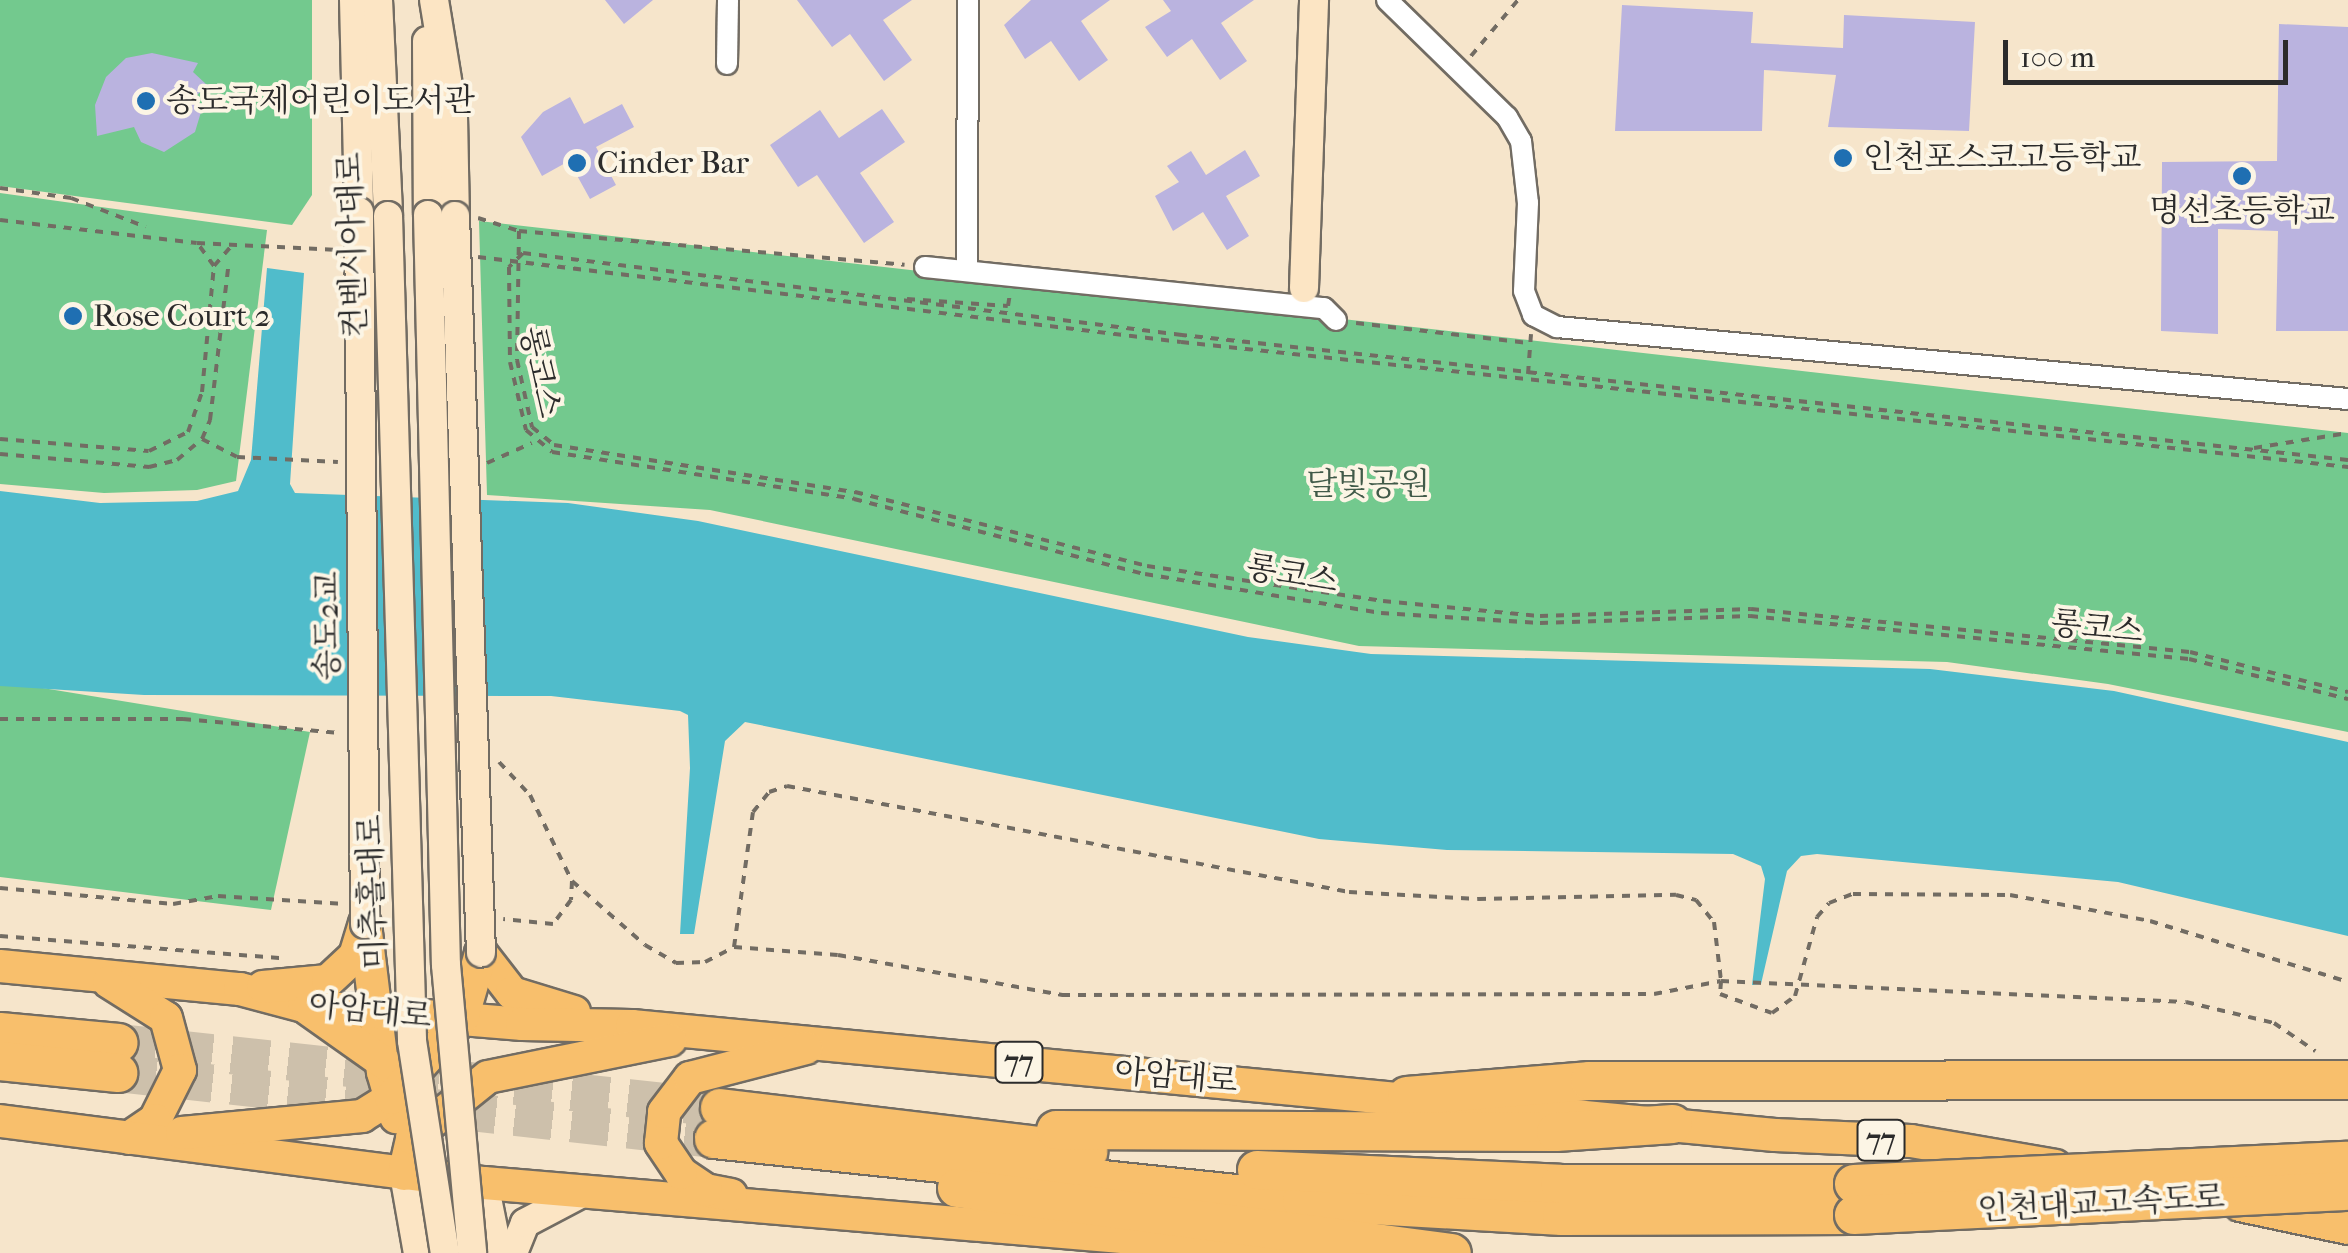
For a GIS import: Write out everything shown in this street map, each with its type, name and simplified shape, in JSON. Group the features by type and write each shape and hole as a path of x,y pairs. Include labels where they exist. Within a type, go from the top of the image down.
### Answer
{"highway":[{"path":"0,1032 118,1058 0,1061"},
{"path":"1407,1096 1590,1082 2348,1080"},
{"path":"1452,1253 956,1188 717,1124 1156,1133 1556,1132 1673,1124"},
{"path":"863,1125 1301,1174 1854,1200"},
{"path":"805,1148 1321,1202 1562,1216 1854,1200"},
{"name":"인천대교고속도로","path":"1854,1200 2348,1161"},
{"name":"인천대교고속도로","path":"1854,1200 2348,1191"}],"main road":[{"name":"컨벤시아대로","path":"354,0 362,485"},
{"name":"컨벤시아대로","path":"378,0 404,766"},
{"path":"430,0 453,116"},
{"path":"430,0 452,216"},
{"path":"418,1253 404,1174 433,1118 450,485 452,0"},
{"path":"1304,288 1314,0"},
{"name":"송도2교","path":"362,485 364,767"},
{"path":"128,1138 362,1116 398,1092 462,1019 481,953 479,761 450,485"},
{"name":"미추홀대로","path":"404,766 412,1041 445,1253"},
{"name":"미추홀대로","path":"359,914 364,767"},
{"path":"240,989 328,981 356,956 359,914"},
{"path":"359,914 382,1056 398,1092 433,1118 469,1176 498,1253"},
{"path":"481,953 512,993 632,1026"},
{"name":"아암대로","path":"0,966 240,989 304,1006 462,1019 632,1026 1673,1124 1911,1141 2348,1228"},
{"path":"97,975 166,1018 180,1070 155,1120 128,1138"},
{"path":"304,1006 382,1056"},
{"path":"433,1118 488,1077 708,1033"},
{"path":"761,1209 706,1190 681,1173 661,1143 664,1112 690,1078 820,1044"},
{"path":"433,1118 469,1176 472,1253"},
{"path":"0,1121 404,1174 469,1176 761,1209 1310,1253"},
{"path":"513,1253 525,1222 584,1192"}],"street":[{"path":"726,64 728,0"},
{"path":"966,272 968,0"},
{"path":"1387,0 1507,117 1521,141 1528,203 1524,291 1533,315 1557,327 2348,399"},
{"path":"924,267 1324,308 1336,320"}],"path":[{"path":"1484,44 1518,0"},
{"path":"0,188 72,198 146,227"},
{"path":"452,216 519,231 924,267"},
{"path":"0,220 197,242 346,250"},
{"path":"519,231 517,360 532,427 554,445 855,492 1146,566 1382,601 1540,616 1789,613 2190,652 2348,692"},
{"path":"197,242 214,266"},
{"path":"0,439 149,452 188,432 202,392 214,266 233,244"},
{"path":"517,260 523,252 904,300 2348,460"},
{"path":"460,256 1528,379 2348,467"},
{"name":"롱코스","path":"517,260 510,267 506,303 510,362 526,430 552,452 854,498 1146,574 1381,613 1540,623 1750,616 2189,659 2348,699"},
{"path":"0,454 149,467 177,460 202,438 214,402 229,261"},
{"path":"904,300 911,295 1008,306 1011,288 996,287"},
{"path":"1528,379 1533,315"},
{"path":"1336,320 1530,343"},
{"path":"2218,453 2348,433"},
{"path":"202,438 237,457 302,462"},
{"path":"0,719 183,718 346,733"},
{"path":"479,761 511,769 530,796 572,881 619,926 676,963 705,962 734,947 838,955 1062,996 1654,994 1733,977 1784,979 2186,1002 2274,1023 2318,1054"},
{"path":"734,947 753,812 768,792 787,786 1018,824 1349,892 1478,899 1676,895 1696,900 1714,922 1720,994 1772,1013 1795,996 1796,980 1817,917 1830,902 1853,894 2010,895 2150,921 2348,982"},
{"path":"495,918 553,924 571,900 572,881"},
{"path":"0,888 173,904 218,896 359,914"},
{"path":"0,936 288,958"}],"green space":[{"path":"0,0 312,0 312,195 292,225 0,186"},
{"path":"0,193 267,230 236,481 197,490 104,493 0,484"},
{"name":"달빛공원","path":"479,221 2348,433 2348,732 2108,684 1947,662 1359,646 710,510 487,495"},
{"path":"0,681 310,732 271,910 0,877"}],"water":[{"path":"267,268 304,273 290,484 295,493 568,503 698,521 1248,637 1371,654 1930,669 2114,691 2348,742 2348,936 2118,882 1817,854 1801,856 1787,871 1761,984 1752,985 1765,879 1761,866 1733,854 1447,850 1319,839 745,722 725,741 694,934 680,934 690,768 688,715 680,711 551,696 144,695 0,686 0,491 100,503 197,501 238,491 251,460"}],"building":[{"path":"605,0 653,0 624,24"},
{"path":"797,0 912,0 883,20 912,60 884,81 850,34 832,47"},
{"path":"1031,0 1110,0 1081,21 1108,60 1079,81 1051,41 1025,59 1004,25"},
{"path":"1163,0 1254,0 1221,23 1247,61 1220,80 1192,39 1167,57 1145,27 1171,11"},
{"path":"1622,5 1753,12 1751,43 1843,48 1844,15 1975,22 1969,131 1828,127 1836,75 1764,70 1762,131 1615,131"},
{"path":"2279,24 2348,27 2348,331 2276,331 2278,231 2218,229 2218,334 2161,331 2162,162 2277,161"},
{"name":"송도국제어린이도서관","path":"152,53 198,63 193,72 207,85 194,98 201,112 195,132 164,152 141,142 134,127 97,136 95,105 106,77 126,58"},
{"path":"570,97 584,124 622,104 634,127 596,147 616,185 590,199 569,161 542,176 521,137 543,112"},
{"path":"882,109 905,142 860,173 894,222 864,243 817,175 798,187 770,145 820,110 839,138"},
{"path":"1245,150 1260,176 1226,196 1249,236 1227,250 1203,212 1173,231 1155,196 1179,182 1167,166 1191,151 1206,175"}],"tunnel":[{"path":"118,1043 720,1108"},
{"path":"118,1073 714,1139"}],"place":[{"name":"송도국제어린이도서관","path":"146,101"},
{"name":"인천포스코고등학교","path":"1843,158"},
{"name":"Cinder Bar","path":"577,163"},
{"name":"명선초등학교","path":"2242,176"},
{"name":"Rose Court 2","path":"73,316"}]}
